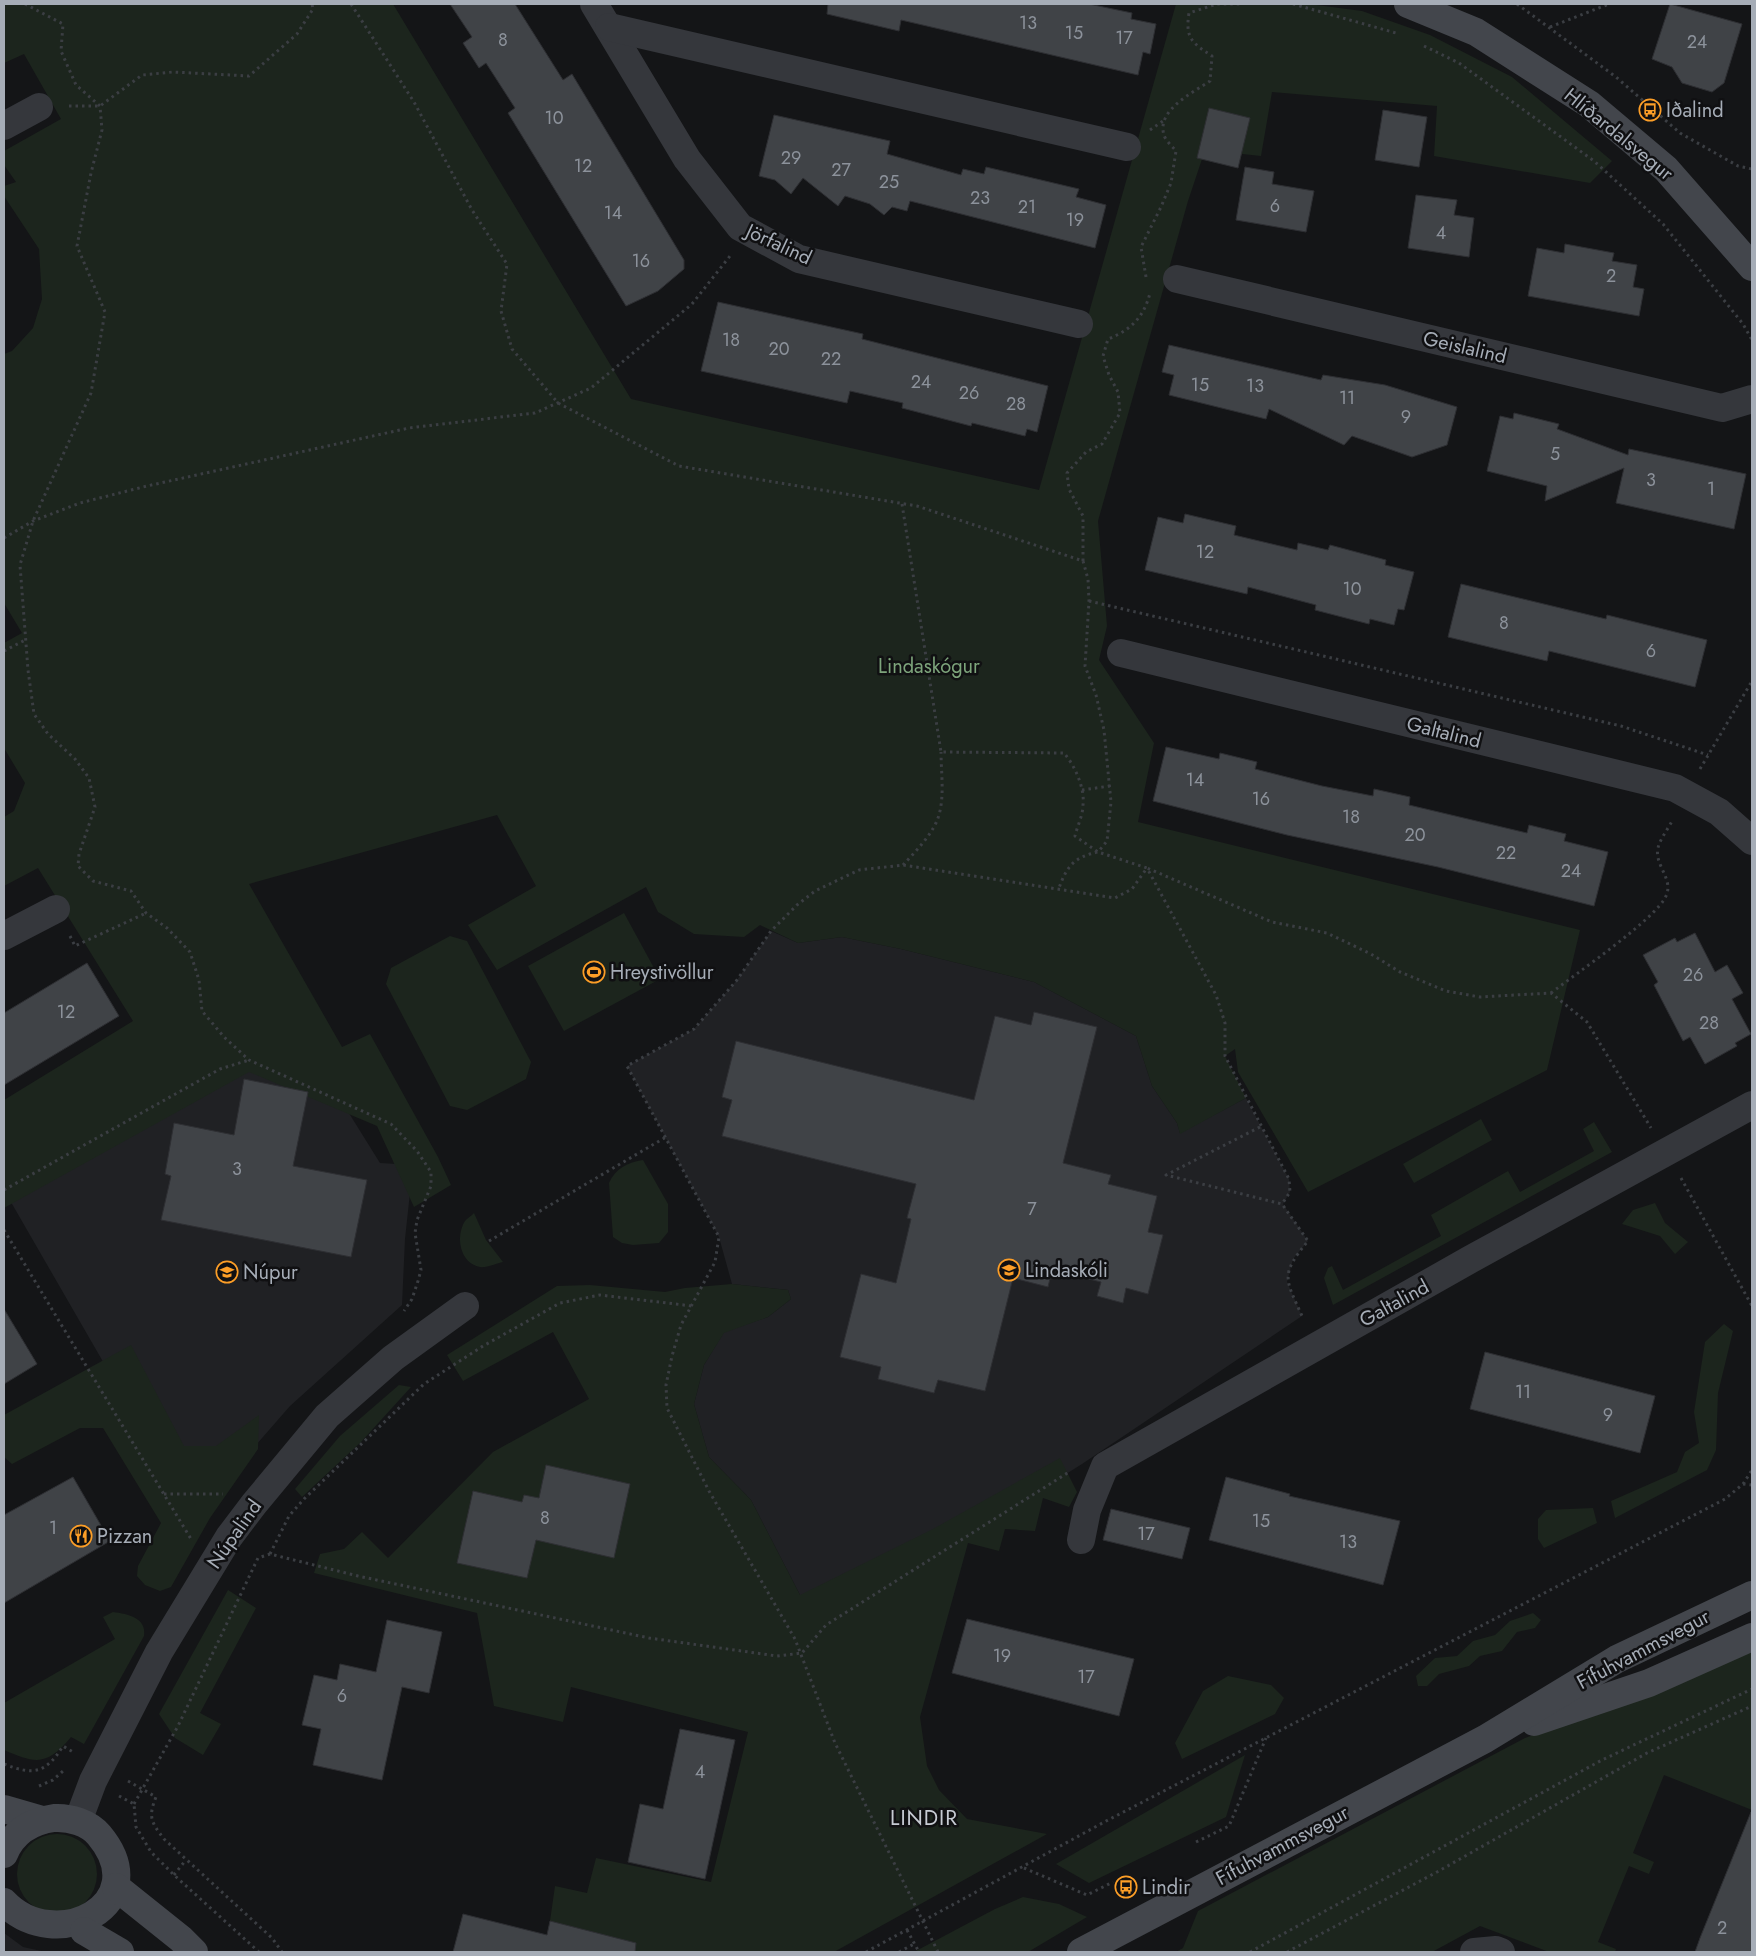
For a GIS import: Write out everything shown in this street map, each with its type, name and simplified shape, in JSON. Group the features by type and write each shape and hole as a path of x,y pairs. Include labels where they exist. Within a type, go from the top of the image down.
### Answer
{"main road":[{"name":"Hlíðardalsvegur","path":"1408,4 1476,32 1589,104 1666,169 1752,267"},
{"name":"Fífuhvammsvegur","path":"1081,1952 1485,1739 1617,1659 1752,1595"},
{"name":"Fífuhvammsvegur","path":"1485,1739 1649,1682 1752,1637"},
{"path":"4,1809 42,1820"},
{"path":"4,1854 21,1830 42,1820 60,1818 78,1821 96,1832 109,1847 116,1866 116,1887 110,1905 99,1920 61,1938"},
{"path":"116,1887 181,1939 194,1952"},
{"path":"4,1902 13,1916 26,1927 42,1934 120,1952"}],"street":[{"name":"Jörfalind","path":"594,4 687,159 740,227 799,259 1080,324"},
{"path":"608,26 1127,146"},
{"path":"4,126 39,107"},
{"name":"Geislalind","path":"1178,279 1722,408 1752,400"},
{"name":"Galtalind","path":"1121,653 1674,788 1719,812 1752,841"},
{"path":"4,936 56,909"},
{"name":"Galtalind","path":"1105,1466 1471,1259 1752,1105"},
{"name":"Núpalind","path":"78,1821 93,1782 159,1652 239,1523 327,1416 394,1358 465,1306"},
{"path":"1081,1540 1087,1510 1105,1466"},
{"path":"1474,1952 1496,1950 1501,1952"}],"path":[{"path":"25,4 63,24 60,51 76,85 100,106 102,130 91,172 78,246 105,312 91,393 32,521 20,565 28,670 34,714 48,734 75,759 89,778 95,807 79,854 78,866 93,880 131,891 146,913 167,928 190,952 199,980 202,1011 224,1037 249,1060 391,1124 418,1151 431,1172"},
{"path":"39,107 100,106 142,75 173,72 249,76 297,34 313,9 312,4"},
{"path":"351,4 414,102 472,210 506,264 501,311 512,349 558,403 679,466 917,506 1083,561"},
{"path":"1059,888 1065,872 1082,855 1098,852 1106,841 1111,802 1104,730 1096,695 1085,666 1089,601 1088,579 1083,561 1083,516 1069,489 1067,473 1086,452 1102,444 1120,413 1118,392 1109,375 1103,356 1108,339 1124,332 1140,319 1150,294 1141,247 1162,207 1171,182 1176,151 1164,136 1164,121 1171,109 1210,80 1212,56 1194,44 1186,29 1189,13 1216,4 1240,4"},
{"path":"1293,4 1401,35"},
{"path":"1517,4 1522,5 1616,76 1680,134 1738,166 1752,169"},
{"path":"1549,27 1610,4"},
{"path":"1418,43 1459,63 1594,161 1663,224 1743,324 1752,340"},
{"path":"4,538 32,521 80,503 147,486 409,428 535,413 591,388 692,304 750,232"},
{"path":"902,504 941,752 941,800 938,819 903,865"},
{"path":"1089,601 1621,726 1708,755"},
{"path":"4,651 27,639"},
{"path":"941,752 1064,753 1074,768 1082,790 1084,806 1074,836 1098,852 1147,868 1272,922 1328,933 1371,954 1400,972 1446,991 1480,998 1551,993 1651,915 1666,896 1667,879 1660,864 1658,849 1708,755 1752,681"},
{"path":"1082,790 1110,786"},
{"path":"938,1952 835,1743 802,1653 709,1491 667,1408 666,1385 672,1356 682,1324 715,1262 719,1237 626,1066 694,1029 736,980 771,931 796,905 815,891 860,870 903,865 1115,898 1132,888 1147,868"},
{"path":"1147,868 1216,995 1225,1023 1225,1056 1288,1179 1290,1192 1282,1204"},
{"path":"56,909 75,946 146,913"},
{"path":"1551,993 1587,1022 1654,1132"},
{"path":"4,1190 220,1069 249,1060"},
{"path":"1260,1127 1166,1175 1282,1204 1308,1241 1293,1259 1287,1282 1302,1316"},
{"path":"489,1241 666,1138"},
{"path":"1677,1171 1752,1306"},
{"path":"4,1230 191,1539"},
{"path":"270,1554 289,1516 304,1499 424,1384 483,1346 560,1304 600,1295 692,1306"},
{"path":"259,1952 174,1875 141,1838 136,1827 134,1804 178,1726 258,1558 270,1554 368,1578 650,1638 777,1656 802,1653 826,1625 1082,1464 1105,1466"},
{"path":"866,1952 1108,1820 1726,1499 1743,1484 1752,1470"},
{"path":"1743,1484 1752,1485"},
{"path":"164,1494 226,1494"},
{"path":"1250,1952 1602,1760 1752,1688"},
{"path":"1286,1952 1436,1872 1647,1752 1752,1706"},
{"path":"1196,1842 1229,1826 1266,1738"},
{"path":"4,1764 30,1772 43,1769 53,1762 64,1746 76,1754"},
{"path":"33,1786 43,1786 68,1767"},
{"path":"128,1781 156,1797 150,1811 153,1824 185,1861 272,1938 282,1952"},
{"path":"115,1794 134,1804"},
{"path":"174,1875 185,1861"},
{"path":"1023,1868 1087,1895 1113,1882"},
{"path":"907,1930 919,1952"},
{"path":"899,1952 914,1944"}],"shaded area":[{"name":"Lindaskóli","path":"771,931 798,943 842,937 901,949 1034,982 1136,1036 1152,1086 1177,1123 1180,1133 1246,1098 1289,1179 1290,1192 1283,1204 1308,1241 1293,1259 1287,1282 1302,1316 1082,1464 826,1625 800,1595 751,1500 709,1457 694,1404 704,1365 724,1332 768,1317 791,1299 788,1290 732,1284 719,1237 627,1066 694,1029 737,980"},
{"name":"Núpur","path":"249,1060 342,1102 380,1163 413,1165 405,1239 402,1305 290,1406 221,1485 177,1490 4,1190"},
{"path":"4,1933 23,1947 46,1952 4,1952"}],"green space":[{"name":"Lindaskógur","path":"4,4 393,4 631,399 1039,490 1176,4 1309,4 1362,11 1430,35 1512,77 1612,161 1590,183 1434,156 1437,106 1272,92 1261,156 1205,150 1188,201 1098,521 1107,626 1099,660 1154,743 1138,822 1580,930 1547,1070 1308,1192 1238,1072 1235,1049 1225,1056 1246,1098 1180,1134 1177,1123 1152,1086 1136,1036 1034,982 901,949 842,937 798,943 760,925 744,937 694,934 658,912 646,887 497,970 468,925 536,886 497,815 249,884 342,1047 370,1034 438,1157 451,1185 414,1207 377,1126 249,1072 4,1208 4,1100 133,1021 38,868 4,886 4,817 14,811 25,783 4,748 4,643 22,633 4,603 4,354 12,351 33,328 42,299 39,249 4,196 4,186 16,182 4,165 4,151 61,119 24,54 4,63"},
{"name":"Hreystivöllur","path":"624,913 660,979 564,1031 528,966"},
{"path":"450,936 467,941 531,1062 526,1079 467,1110 450,1106 386,984 391,968"},
{"path":"1481,1119 1492,1140 1414,1183 1403,1164"},
{"path":"1594,1122 1612,1152 1333,1305 1324,1278 1328,1268 1332,1266 1343,1290 1441,1236 1431,1215 1508,1171 1520,1192 1594,1151 1583,1129"},
{"path":"643,1160 668,1204 668,1232 659,1243 633,1245 622,1243 613,1237 609,1183 618,1170 632,1162"},
{"path":"1655,1203 1665,1223 1688,1242 1675,1254 1660,1236 1622,1224 1633,1210"},
{"path":"474,1213 486,1240 503,1262 480,1267 473,1265 464,1255 461,1248 460,1234 466,1220"},
{"path":"732,1284 788,1290 791,1299 768,1317 724,1333 704,1365 694,1404 709,1457 751,1500 800,1595 933,1529 1060,1458 1077,1492 1069,1507 1043,1498 1035,1531 1005,1529 999,1551 968,1543 920,1717 927,1766 939,1790 967,1819 1047,1834 834,1952 613,1952 616,1938 550,1921 555,1886 587,1893 596,1858 711,1882 748,1732 571,1687 563,1722 494,1706 477,1613 314,1573 320,1554 344,1549 362,1532 388,1558 493,1452 589,1399 553,1332 463,1381 447,1355 557,1286 590,1285 665,1292 685,1288"},
{"path":"1724,1324 1733,1331 1718,1393 1716,1450 1707,1470 1615,1518 1611,1501 1677,1472 1685,1452 1699,1443 1694,1412 1705,1342"},
{"path":"131,1345 184,1446 216,1446 259,1415 258,1449 210,1518 171,1587 160,1591 145,1585 137,1576 138,1566 161,1523 103,1428 80,1428 12,1464 4,1457 4,1415"},
{"path":"399,1385 411,1387 361,1442 302,1497 295,1489 340,1436"},
{"path":"1593,1508 1597,1523 1544,1548 1538,1539 1538,1519 1546,1510"},
{"path":"228,1590 256,1608 200,1713 221,1724 203,1755 175,1738 159,1714"},
{"path":"113,1612 125,1614 139,1621 143,1625 144,1636 84,1744 71,1737 55,1753 48,1758 40,1760 25,1758 4,1750 4,1703 115,1639 103,1617"},
{"path":"1533,1613 1541,1620 1535,1628 1517,1632 1502,1651 1480,1656 1469,1666 1439,1674 1427,1686 1418,1686 1416,1676 1435,1658 1457,1656 1473,1641 1495,1635 1510,1621"},
{"path":"1752,1649 1752,1810 1664,1775 1633,1853 1654,1862 1649,1874 1629,1866 1598,1942 1616,1949 1615,1952 1549,1952 1480,1926 1432,1952 1176,1952 1183,1948 1198,1911 1525,1738 1673,1685"},
{"path":"1228,1676 1271,1685 1284,1698 1275,1714 1182,1759 1175,1743 1203,1691"},
{"path":"1245,1755 1226,1817 1089,1883 1056,1864"},
{"path":"57,1834 72,1837 85,1846 94,1859 97,1874 94,1889 85,1902 72,1911 57,1914 42,1911 29,1902 20,1889 17,1874 20,1859 29,1846 42,1837"},
{"path":"1023,1897 1059,1904 1087,1917 1028,1952 914,1952 995,1909"}],"building":[{"path":"450,4 515,4 563,80 572,74 684,260 684,269 658,291 626,306 508,113 515,108 486,63 479,68 463,43 472,37"},
{"path":"828,4 1089,4 1132,13 1131,19 1156,24 1150,54 1143,52 1138,75 901,20 899,31 827,14"},
{"path":"1670,4 1742,24 1724,83 1712,92 1682,83 1672,67 1652,59"},
{"path":"1209,108 1250,118 1238,168 1197,158"},
{"path":"1383,110 1427,117 1419,167 1375,160"},
{"path":"774,115 890,141 887,154 961,175 963,169 984,174 986,167 1079,189 1076,197 1106,205 1095,248 910,201 907,211 892,207 884,215 870,204 845,196 838,206 803,178 791,194 775,180 759,176"},
{"path":"1245,167 1274,172 1272,184 1314,191 1306,232 1236,220"},
{"path":"1416,195 1457,200 1454,215 1474,218 1469,257 1408,248"},
{"path":"1565,244 1614,253 1612,261 1637,265 1633,287 1644,289 1639,316 1528,296 1537,248 1564,253"},
{"path":"718,302 863,334 862,339 1048,386 1037,432 1027,429 1025,436 972,423 971,426 902,408 903,403 850,391 847,403 701,371"},
{"path":"1169,345 1321,380 1323,375 1385,385 1457,407 1447,445 1412,457 1352,436 1344,445 1269,409 1266,419 1169,395 1174,375 1162,372"},
{"path":"1514,413 1559,424 1557,429 1628,455 1629,449 1746,474 1734,529 1616,503 1624,468 1545,501 1547,486 1487,471 1500,416 1513,419"},
{"path":"1185,514 1236,526 1234,535 1297,550 1298,543 1328,550 1330,545 1386,560 1385,565 1414,572 1404,610 1398,609 1394,625 1370,619 1369,624 1315,610 1316,605 1248,587 1247,594 1145,570 1158,517 1183,523"},
{"path":"1461,584 1606,619 1607,615 1707,640 1695,687 1549,651 1547,661 1448,637"},
{"path":"1166,747 1219,759 1220,753 1257,762 1255,769 1322,786 1373,796 1374,789 1410,797 1409,805 1527,833 1529,825 1566,834 1564,841 1608,852 1594,906 1438,867 1287,835 1153,801"},
{"path":"1695,933 1715,972 1727,965 1743,993 1732,999 1751,1034 1735,1043 1737,1046 1705,1064 1690,1037 1683,1041 1654,985 1658,982 1643,955 1675,938 1677,942"},
{"path":"87,963 119,1016 4,1085 4,1013"},
{"path":"1034,1012 1097,1027 1063,1163 1111,1175 1108,1184 1157,1196 1148,1232 1163,1235 1148,1294 1126,1288 1123,1303 1097,1296 1101,1282 1052,1270 1048,1287 1013,1278 985,1391 938,1380 934,1393 878,1379 881,1367 840,1357 861,1274 896,1283 911,1219 907,1218 916,1184 722,1136 732,1100 722,1097 736,1041 974,1100 995,1016 1031,1025"},
{"path":"244,1079 308,1092 293,1166 367,1180 351,1257 161,1220 171,1176 165,1174 174,1123 234,1135"},
{"path":"4,1309 37,1364 4,1384"},
{"path":"1485,1352 1655,1396 1640,1453 1470,1409"},
{"path":"546,1465 630,1484 614,1558 536,1540 527,1578 457,1563 473,1491 522,1502 524,1495 539,1498"},
{"path":"73,1477 110,1541 4,1603 4,1515"},
{"path":"1226,1477 1290,1494 1289,1496 1400,1521 1383,1585 1209,1540"},
{"path":"1111,1509 1190,1528 1182,1559 1103,1540"},
{"path":"967,1619 1134,1659 1119,1716 952,1673"},
{"path":"387,1620 442,1632 429,1693 402,1687 382,1780 313,1765 321,1729 302,1725 314,1675 337,1680 340,1664 376,1672"},
{"path":"680,1729 735,1740 705,1879 628,1862 640,1804 663,1809"},
{"path":"1751,1812 1752,1952 1695,1952 1700,1938"},
{"path":"463,1914 547,1935 550,1921 636,1943 635,1952 453,1952"}],"place":[{"name":"Iðalind","path":"1650,110"},
{"name":"Hreystivöllur","path":"594,972"},
{"name":"Lindaskóli","path":"1009,1270"},
{"name":"Núpur","path":"227,1272"},
{"name":"Pizzan","path":"81,1536"},
{"name":"Lindir","path":"1126,1887"}],"district":[{"name":"LINDIR","path":"924,1818"}]}
